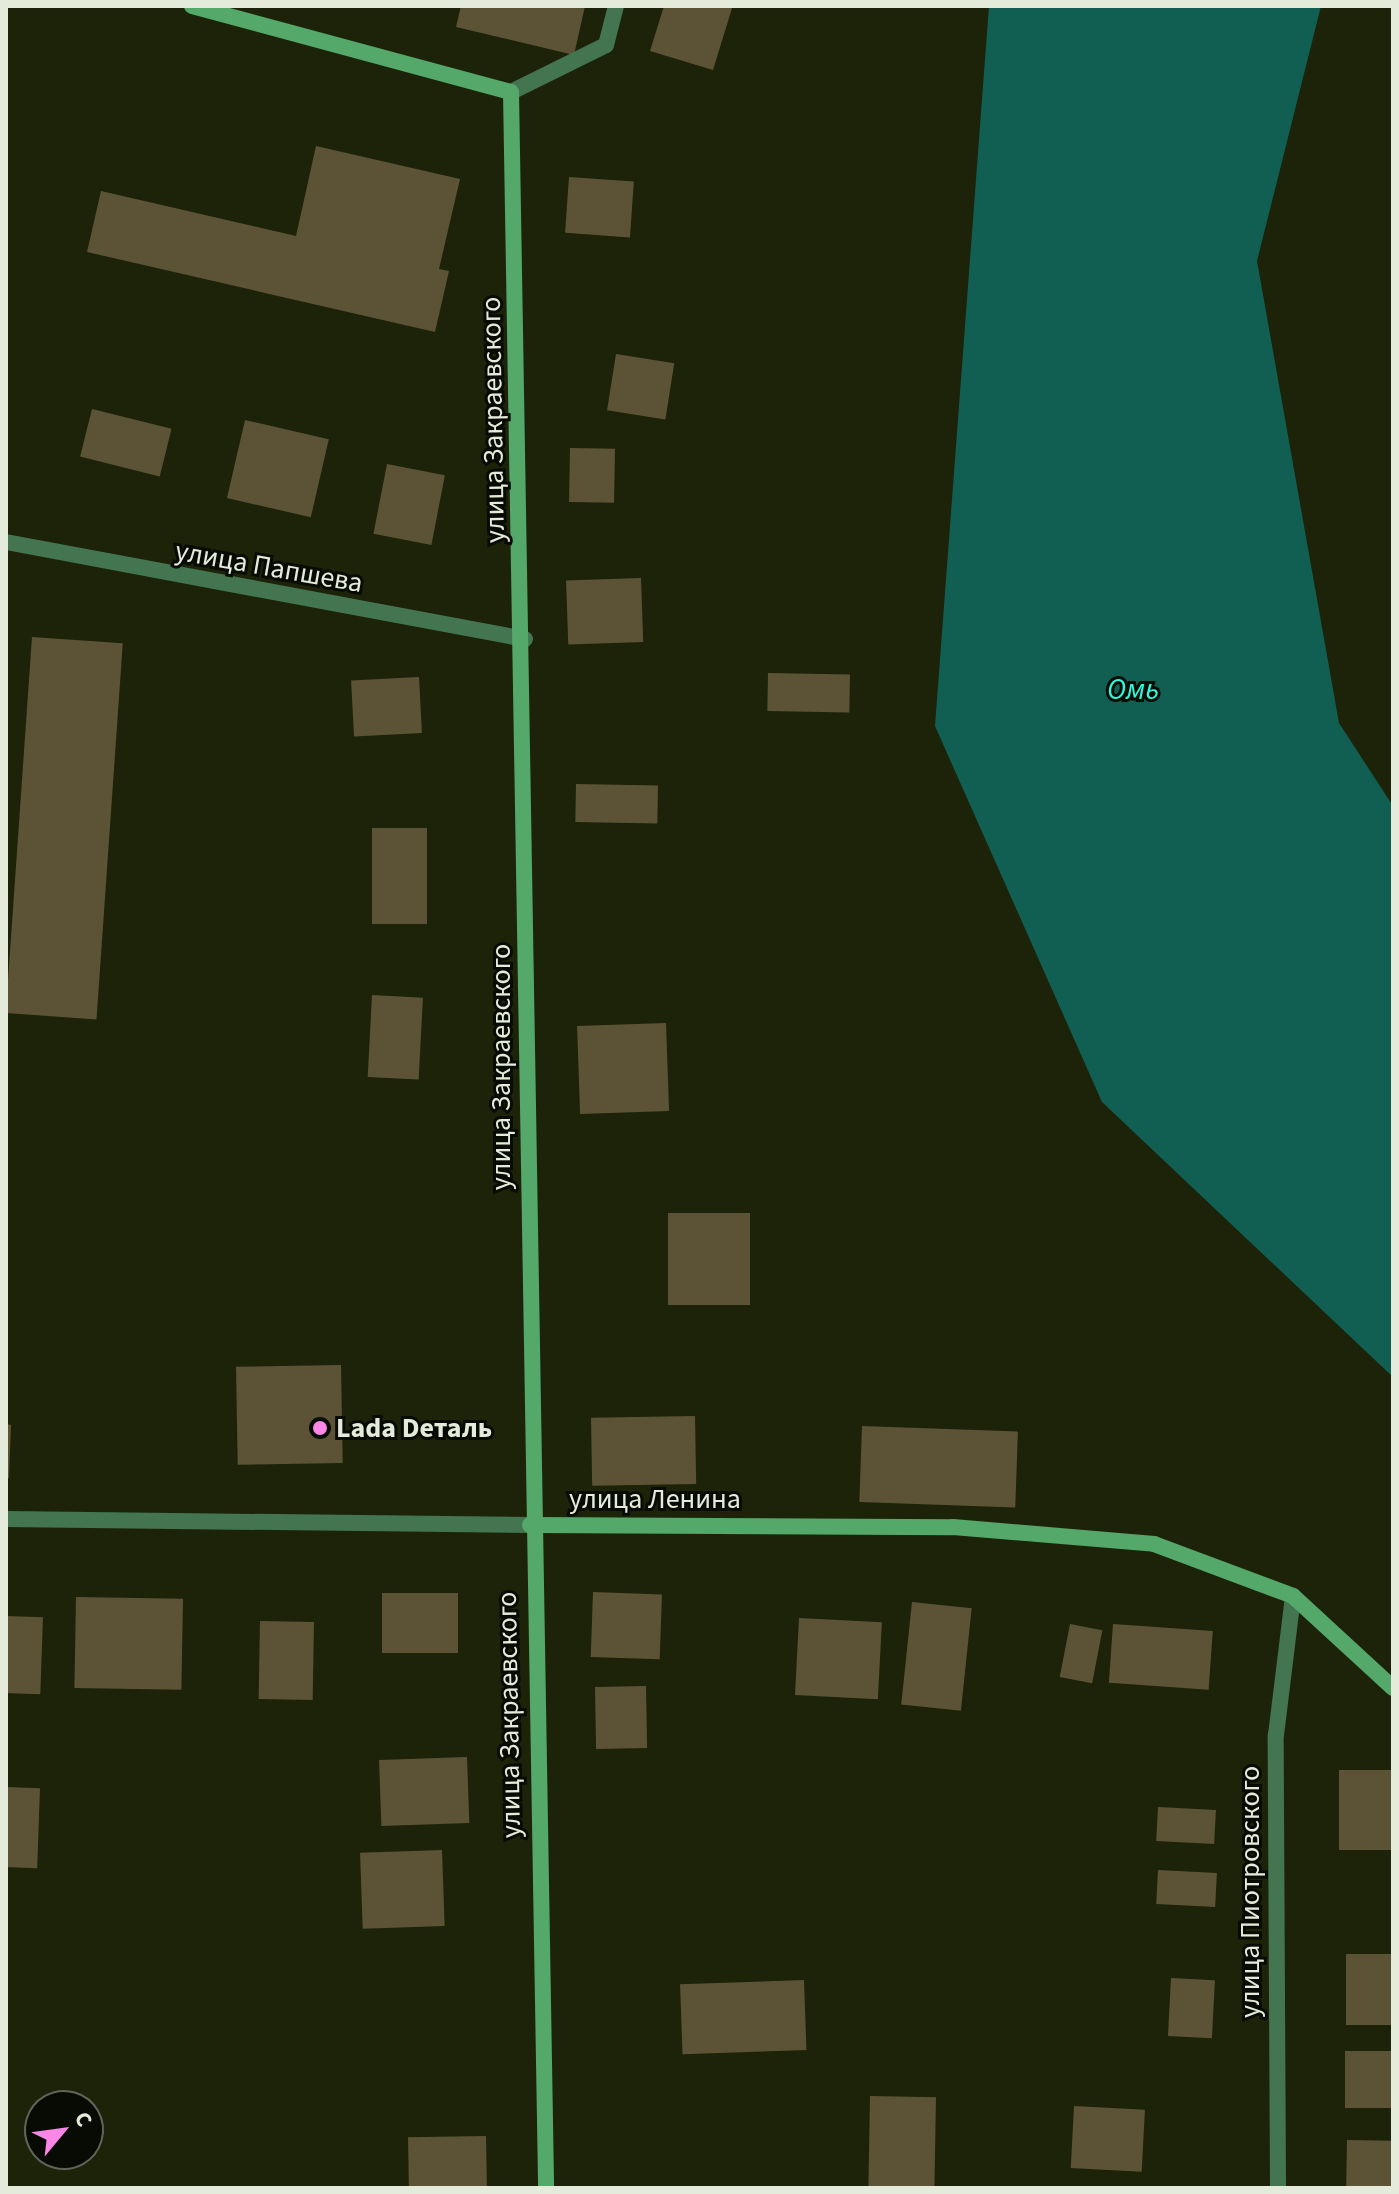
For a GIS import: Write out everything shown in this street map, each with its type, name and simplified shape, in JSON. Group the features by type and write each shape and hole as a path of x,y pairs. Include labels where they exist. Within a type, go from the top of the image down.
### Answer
{"street":[{"path":"192,6 511,92 606,45 616,6"},
{"name":"улица Закраевского","path":"511,92 525,639 530,1525 546,2188"},
{"name":"улица Папшева","path":"6,542 525,639"},
{"name":"улица Ленина","path":"6,1519 953,1527 1154,1544 1293,1596"},
{"path":"1293,1596 1393,1688"},
{"name":"улица Пиотровского","path":"1278,2188 1276,1735 1293,1596"}],"water":[{"name":"Омь","path":"989,6 1321,6 1257,261 1339,723 1393,806 1393,1377 1102,1102 935,726"}],"building":[{"path":"461,6 585,6 574,55 456,27"},
{"path":"664,6 732,8 713,70 650,51"},
{"path":"316,146 460,179 439,269 449,271 435,332 87,252 101,191 296,236"},
{"path":"569,177 634,182 630,237 565,233"},
{"path":"616,354 674,363 665,420 607,410"},
{"path":"92,409 172,429 160,476 80,457"},
{"path":"245,420 329,439 311,517 227,498"},
{"path":"570,448 615,449 614,503 569,502"},
{"path":"387,464 445,475 431,545 373,534"},
{"path":"641,578 643,642 568,645 566,581"},
{"path":"32,637 123,643 96,1019 6,1013"},
{"path":"768,673 850,674 849,712 767,711"},
{"path":"419,677 422,733 354,736 351,681"},
{"path":"576,784 658,785 657,823 575,822"},
{"path":"372,828 427,828 427,924 372,924"},
{"path":"372,995 423,998 419,1080 368,1077"},
{"path":"666,1023 669,1111 580,1114 577,1026"},
{"path":"668,1213 750,1213 750,1305 668,1305"},
{"path":"341,1365 343,1463 238,1465 236,1367"},
{"path":"695,1416 696,1484 592,1486 591,1418"},
{"path":"6,1424 11,1425 9,1478 6,1478"},
{"path":"862,1426 1018,1431 1015,1507 859,1502"},
{"path":"593,1592 662,1594 660,1659 591,1657"},
{"path":"382,1593 458,1593 458,1653 382,1653"},
{"path":"76,1597 183,1599 181,1690 74,1688"},
{"path":"912,1602 972,1608 961,1711 901,1704"},
{"path":"6,1616 43,1617 40,1694 6,1693"},
{"path":"799,1618 882,1622 878,1699 795,1695"},
{"path":"260,1621 314,1622 313,1700 259,1699"},
{"path":"1070,1624 1102,1630 1092,1683 1060,1677"},
{"path":"1113,1624 1213,1631 1209,1690 1109,1683"},
{"path":"646,1686 647,1748 596,1749 595,1687"},
{"path":"467,1757 469,1823 381,1826 379,1760"},
{"path":"1339,1770 1393,1770 1393,1850 1339,1850"},
{"path":"6,1787 40,1788 37,1868 6,1867"},
{"path":"1158,1807 1216,1810 1214,1844 1156,1841"},
{"path":"442,1850 445,1926 363,1929 360,1853"},
{"path":"1158,1870 1217,1873 1215,1907 1156,1904"},
{"path":"1346,1954 1393,1954 1393,2025 1346,2025"},
{"path":"1171,1978 1215,1980 1212,2038 1168,2036"},
{"path":"804,1980 806,2050 683,2054 680,1984"},
{"path":"1345,2051 1393,2051 1393,2108 1345,2108"},
{"path":"870,2096 936,2097 934,2188 868,2188"},
{"path":"1074,2106 1145,2110 1142,2172 1071,2168"},
{"path":"486,2136 487,2188 409,2188 408,2137"},
{"path":"1347,2140 1393,2141 1392,2188 1346,2188"}],"place":[{"name":"Lada Dеталь","path":"320,1428"}]}
